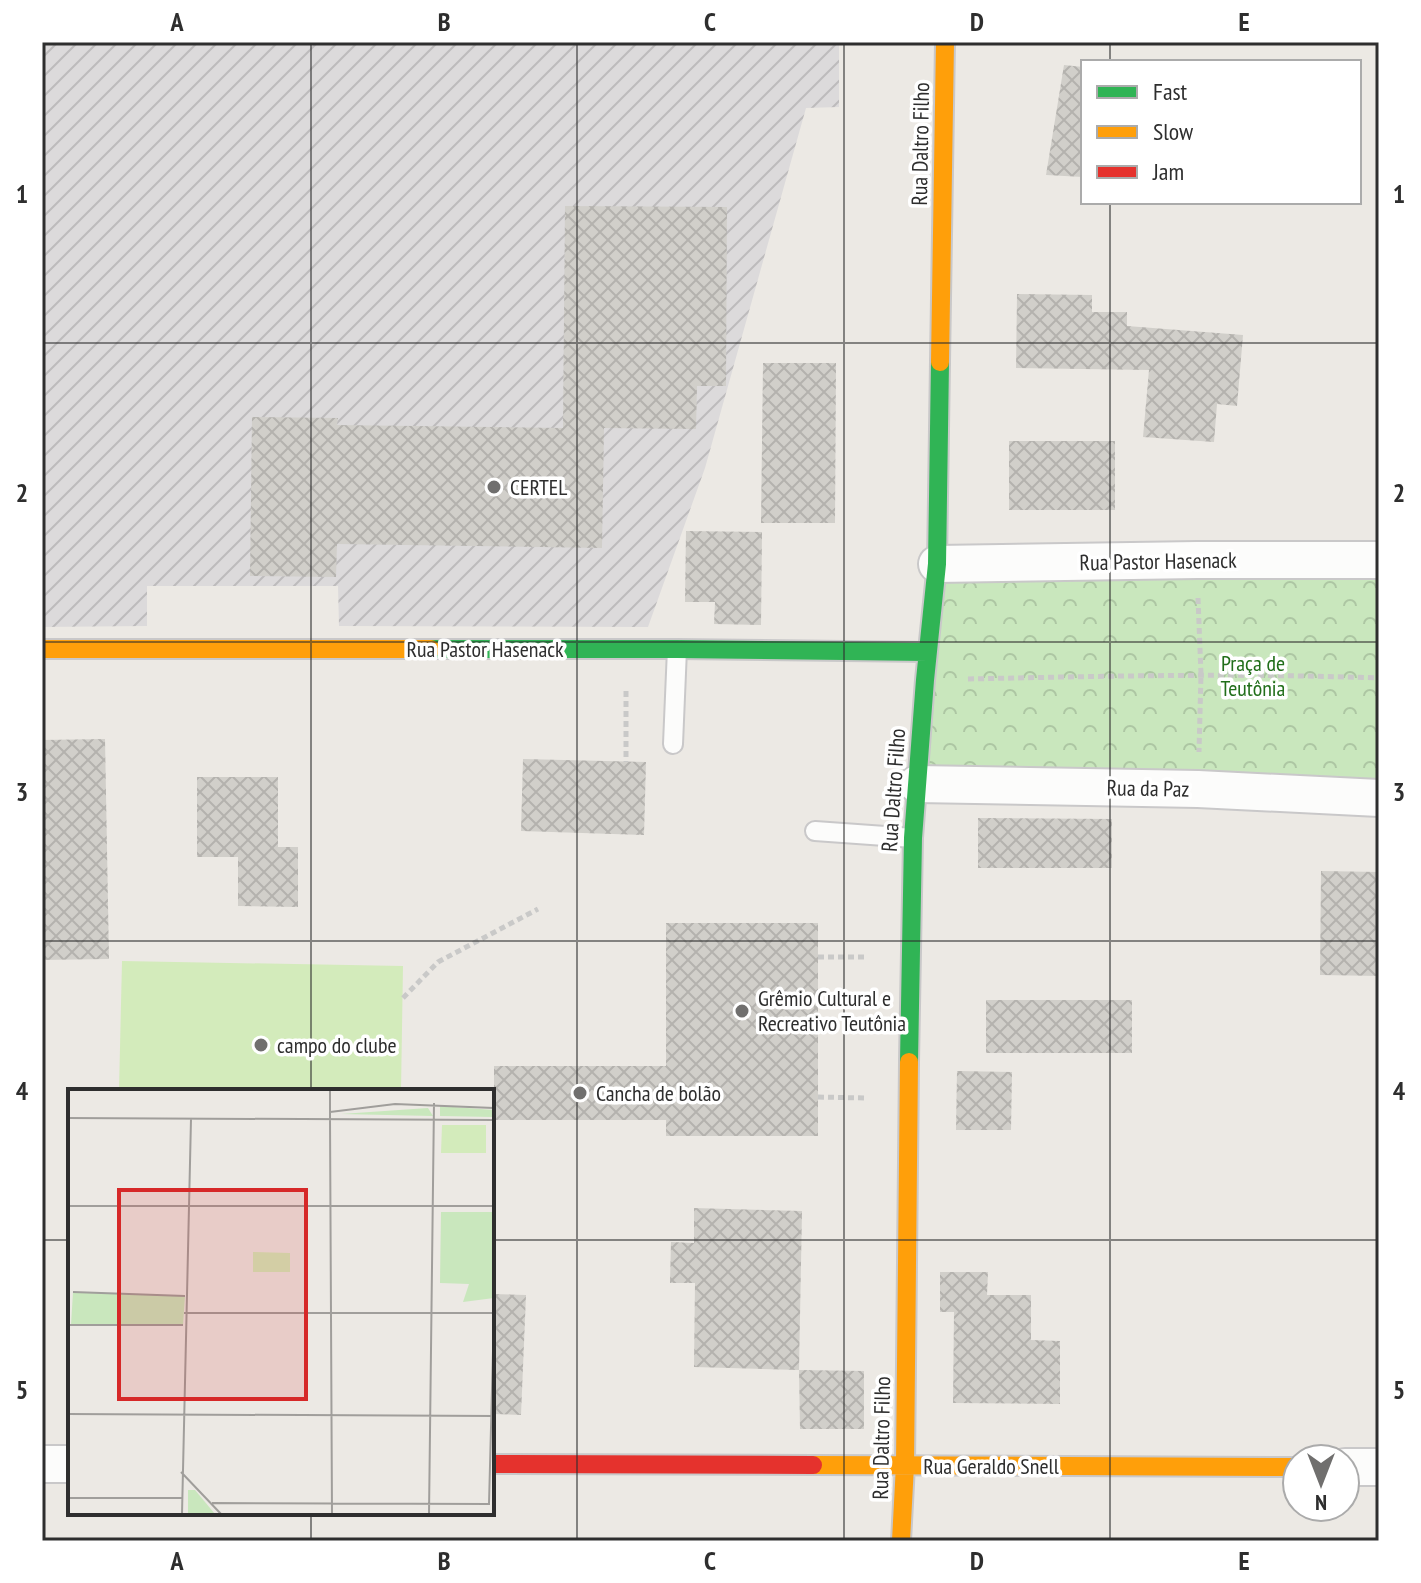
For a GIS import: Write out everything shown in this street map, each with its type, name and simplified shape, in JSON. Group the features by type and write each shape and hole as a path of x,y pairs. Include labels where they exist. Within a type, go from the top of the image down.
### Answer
{"street":[{"name":"Rua Daltro Filho","path":"901,1541 905,1465 913,838 937,564 945,42"},
{"name":"Rua Pastor Hasenack","path":"937,564 1379,560"},
{"name":"Rua Pastor Hasenack","path":"42,649 928,652"},
{"name":"Rua da Paz","path":"917,784 1198,789 1379,798"},
{"path":"42,1464 68,1464"},
{"name":"Rua Geraldo Snell","path":"494,1464 1281,1467"}],"lane":[{"path":"673,744 677,649"},
{"path":"815,831 913,838"}],"path":[{"path":"1197,560 1201,674 1198,789"},
{"path":"626,650 626,762"},
{"path":"925,680 1201,674 1379,678"},
{"path":"403,998 438,962 538,909"}],"shaded area":[{"name":"CERTEL","path":"42,42 839,42 839,107 806,108 705,468 648,627 339,626 338,586 147,586 147,626 42,627"}],"green space":[{"name":"Praça de Teutônia","path":"1379,560 1379,798 917,784 937,564"},
{"name":"campo do clube","path":"122,961 403,966 401,1089 119,1089"}],"building":[{"path":"1064,65 1081,67 1081,177 1046,175"},
{"path":"565,206 727,207 726,386 697,386 696,429 604,428 602,548 337,544 336,577 250,576 252,417 338,418 337,425 563,428"},
{"path":"1017,294 1092,295 1092,312 1127,312 1127,326 1243,335 1237,406 1217,404 1214,442 1143,437 1149,370 1016,368"},
{"path":"763,363 836,363 835,523 761,523"},
{"path":"1009,441 1115,441 1115,510 1009,510"},
{"path":"686,531 762,532 761,625 714,624 715,602 685,602"},
{"path":"105,739 109,959 42,960 42,740"},
{"path":"523,759 646,762 644,835 521,831"},
{"path":"197,777 278,777 278,847 298,847 298,907 238,906 238,857 197,857"},
{"path":"978,818 1112,819 1112,868 978,868"},
{"path":"1321,871 1379,872 1379,976 1320,975"},
{"name":"Grêmio Cultural e Recreativo Teutônia","path":"666,923 818,923 818,1136 666,1136 666,1120 494,1120 494,1066 666,1066"},
{"path":"986,1000 1132,1000 1132,1053 986,1053"},
{"path":"957,1071 1012,1072 1011,1130 956,1130"},
{"path":"694,1208 802,1211 799,1370 694,1367 695,1283 670,1283 671,1242 694,1243"},
{"path":"940,1272 988,1272 987,1295 1031,1295 1031,1340 1060,1341 1060,1404 953,1403 954,1312 940,1312"},
{"path":"494,1294 526,1295 521,1415 494,1414"},
{"path":"799,1370 864,1371 864,1429 800,1429"}],"traffic: fast":[{"path":"909,1062 913,838 937,564 940,362"},
{"path":"431,649 928,652"}],"traffic: slow":[{"path":"940,362 945,42"},
{"path":"42,649 431,649"},
{"path":"901,1541 905,1465 909,1062"},
{"path":"813,1465 1281,1467"}],"traffic: jam":[{"path":"494,1464 813,1465"}],"place":[{"name":"CERTEL","path":"494,487"},
{"name":"Grêmio Cultural e Recreativo Teutônia","path":"742,1011"},
{"name":"campo do clube","path":"261,1045"},
{"name":"Cancha de bolão","path":"580,1093"}]}
